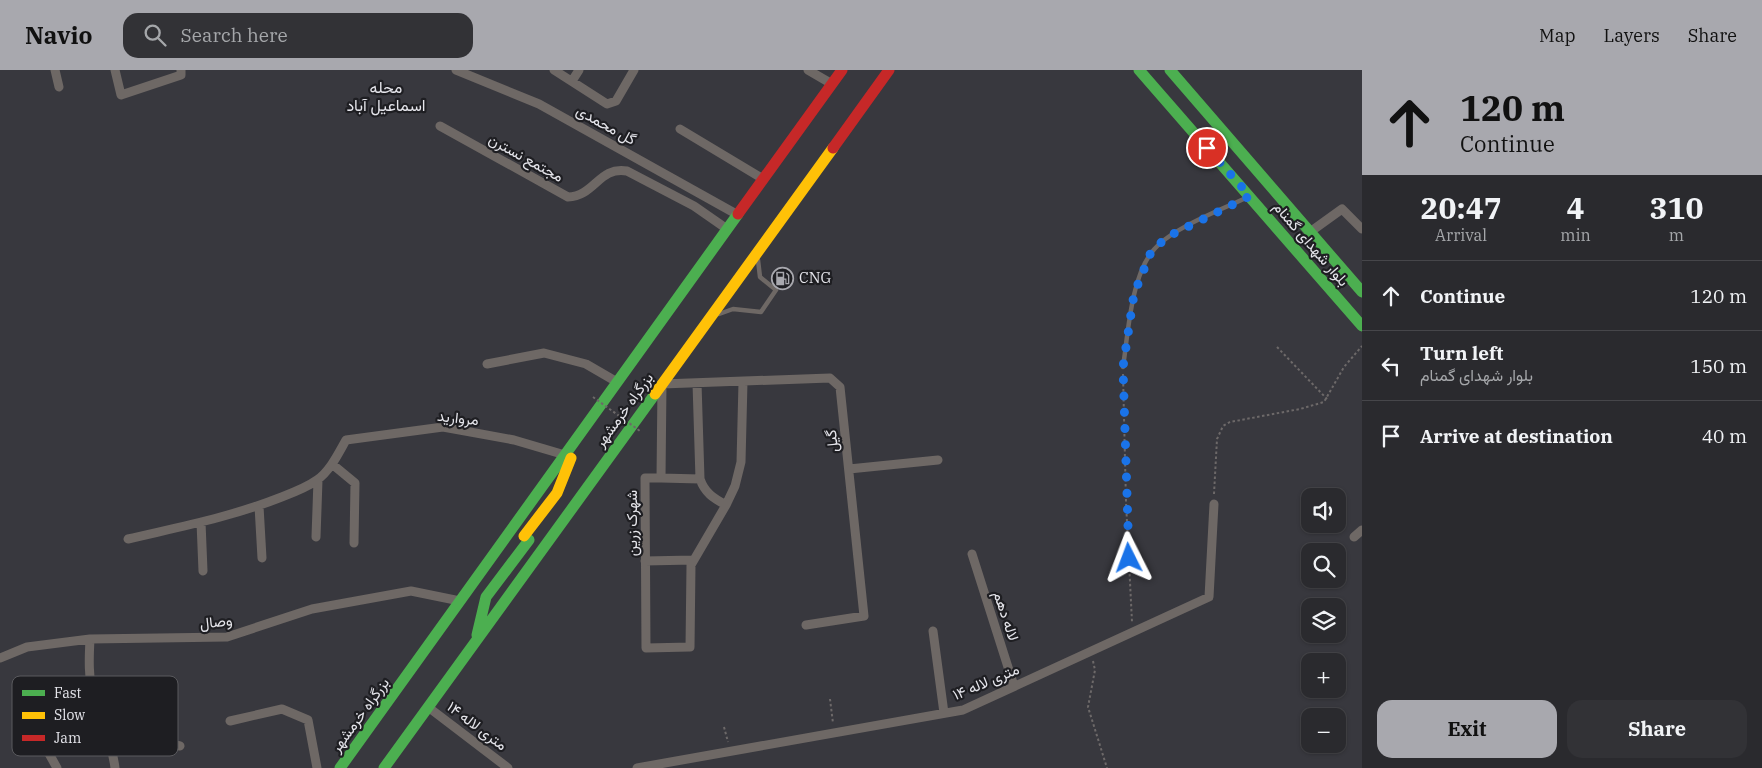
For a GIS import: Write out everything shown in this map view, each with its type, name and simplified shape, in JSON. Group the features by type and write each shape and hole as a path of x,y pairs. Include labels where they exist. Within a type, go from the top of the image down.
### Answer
{"main road":[{"name":"بزرگراه خرمشهر","path":"340,768 842,70"},
{"name":"بزرگراه خرمشهر","path":"384,768 889,70"},
{"name":"بلوار شهدای گمنام","path":"1139,70 1362,326"},
{"name":"بلوار شهدای گمنام","path":"1170,70 1362,292"},
{"path":"1293,246 1310,232"},
{"path":"476,642 486,597 556,493 580,435"},
{"path":"513,527 542,550"}],"street":[{"path":"55,70 59,86"},
{"path":"115,70 121,95 181,72"},
{"name":"گل محمدی","path":"456,70 539,104 738,215"},
{"path":"554,70 607,104 616,101 634,70"},
{"path":"572,81 579,70"},
{"path":"808,70 832,84"},
{"name":"مجتمع نسترن","path":"440,126 568,196 584,194 607,173 616,169 627,171 694,206 727,229"},
{"path":"680,129 763,179"},
{"path":"1310,232 1342,209 1362,229"},
{"path":"487,364 544,353 586,364 617,382"},
{"name":"گیل","path":"662,384 830,378 836,381 840,387 864,616 806,625"},
{"path":"645,561 693,560 726,505 735,486 741,462 743,382"},
{"path":"697,383 700,479 704,490 712,498 726,505"},
{"path":"662,384 661,478 700,479"},
{"name":"مروارید","path":"332,464 346,440 443,427 514,440 565,455"},
{"path":"849,469 938,460"},
{"path":"128,539 259,506 298,491 318,480 332,464 355,483 354,543"},
{"name":"شهرک زرین","path":"661,478 645,478 646,648 690,647 690,572 693,560"},
{"path":"316,537 318,480"},
{"name":"۱۴ متری لاله","path":"637,768 963,710 1210,597 1214,504"},
{"path":"259,506 262,558"},
{"path":"201,522 203,570"},
{"path":"1354,537 1362,530"},
{"name":"لاله دهم","path":"972,554 1014,686"},
{"name":"وصال","path":"0,658 27,647 90,639 227,637 312,609 411,591 460,601"},
{"path":"933,631 944,713"},
{"path":"90,639 88,665 90,676"},
{"name":"۱۴ متری لاله","path":"428,707 508,768"},
{"path":"230,721 282,709 308,720 317,768"},
{"path":"50,756 57,768"},
{"path":"699,757 702,768"}],"lane":[{"path":"1123,367 1134,294 1151,252 1167,237 1250,196"},
{"path":"710,317 734,309 761,312 776,290 760,277 757,252"}],"path":[{"path":"1214,504 1217,439 1223,426 1230,422 1318,405 1327,399 1344,367 1362,346"},
{"path":"1277,347 1327,399"},
{"path":"1123,367 1126,502 1132,632"},
{"path":"593,396 640,431"},
{"path":"1090,651 1096,670 1088,706 1107,768"},
{"path":"830,699 835,733"},
{"path":"724,728 730,752"}],"traffic: fast":[{"path":"1139,70 1362,326"},
{"path":"1170,70 1362,292"},
{"path":"340,768 738,214"},
{"path":"384,768 655,394"},
{"path":"477,635 486,597 529,540"}],"traffic: slow":[{"path":"655,394 833,148"},
{"path":"524,536 557,493 571,458"}],"traffic: jam":[{"path":"738,214 842,70"},
{"path":"833,148 889,70"}],"place":[{"name":"CNG","path":"783,278"}],"district":[{"name":"محله اسماعیل آباد","path":"386,96"}],"route":[{"path":"1129,558 1123,367 1134,294 1151,252 1167,237 1250,196 1207,148"}]}
